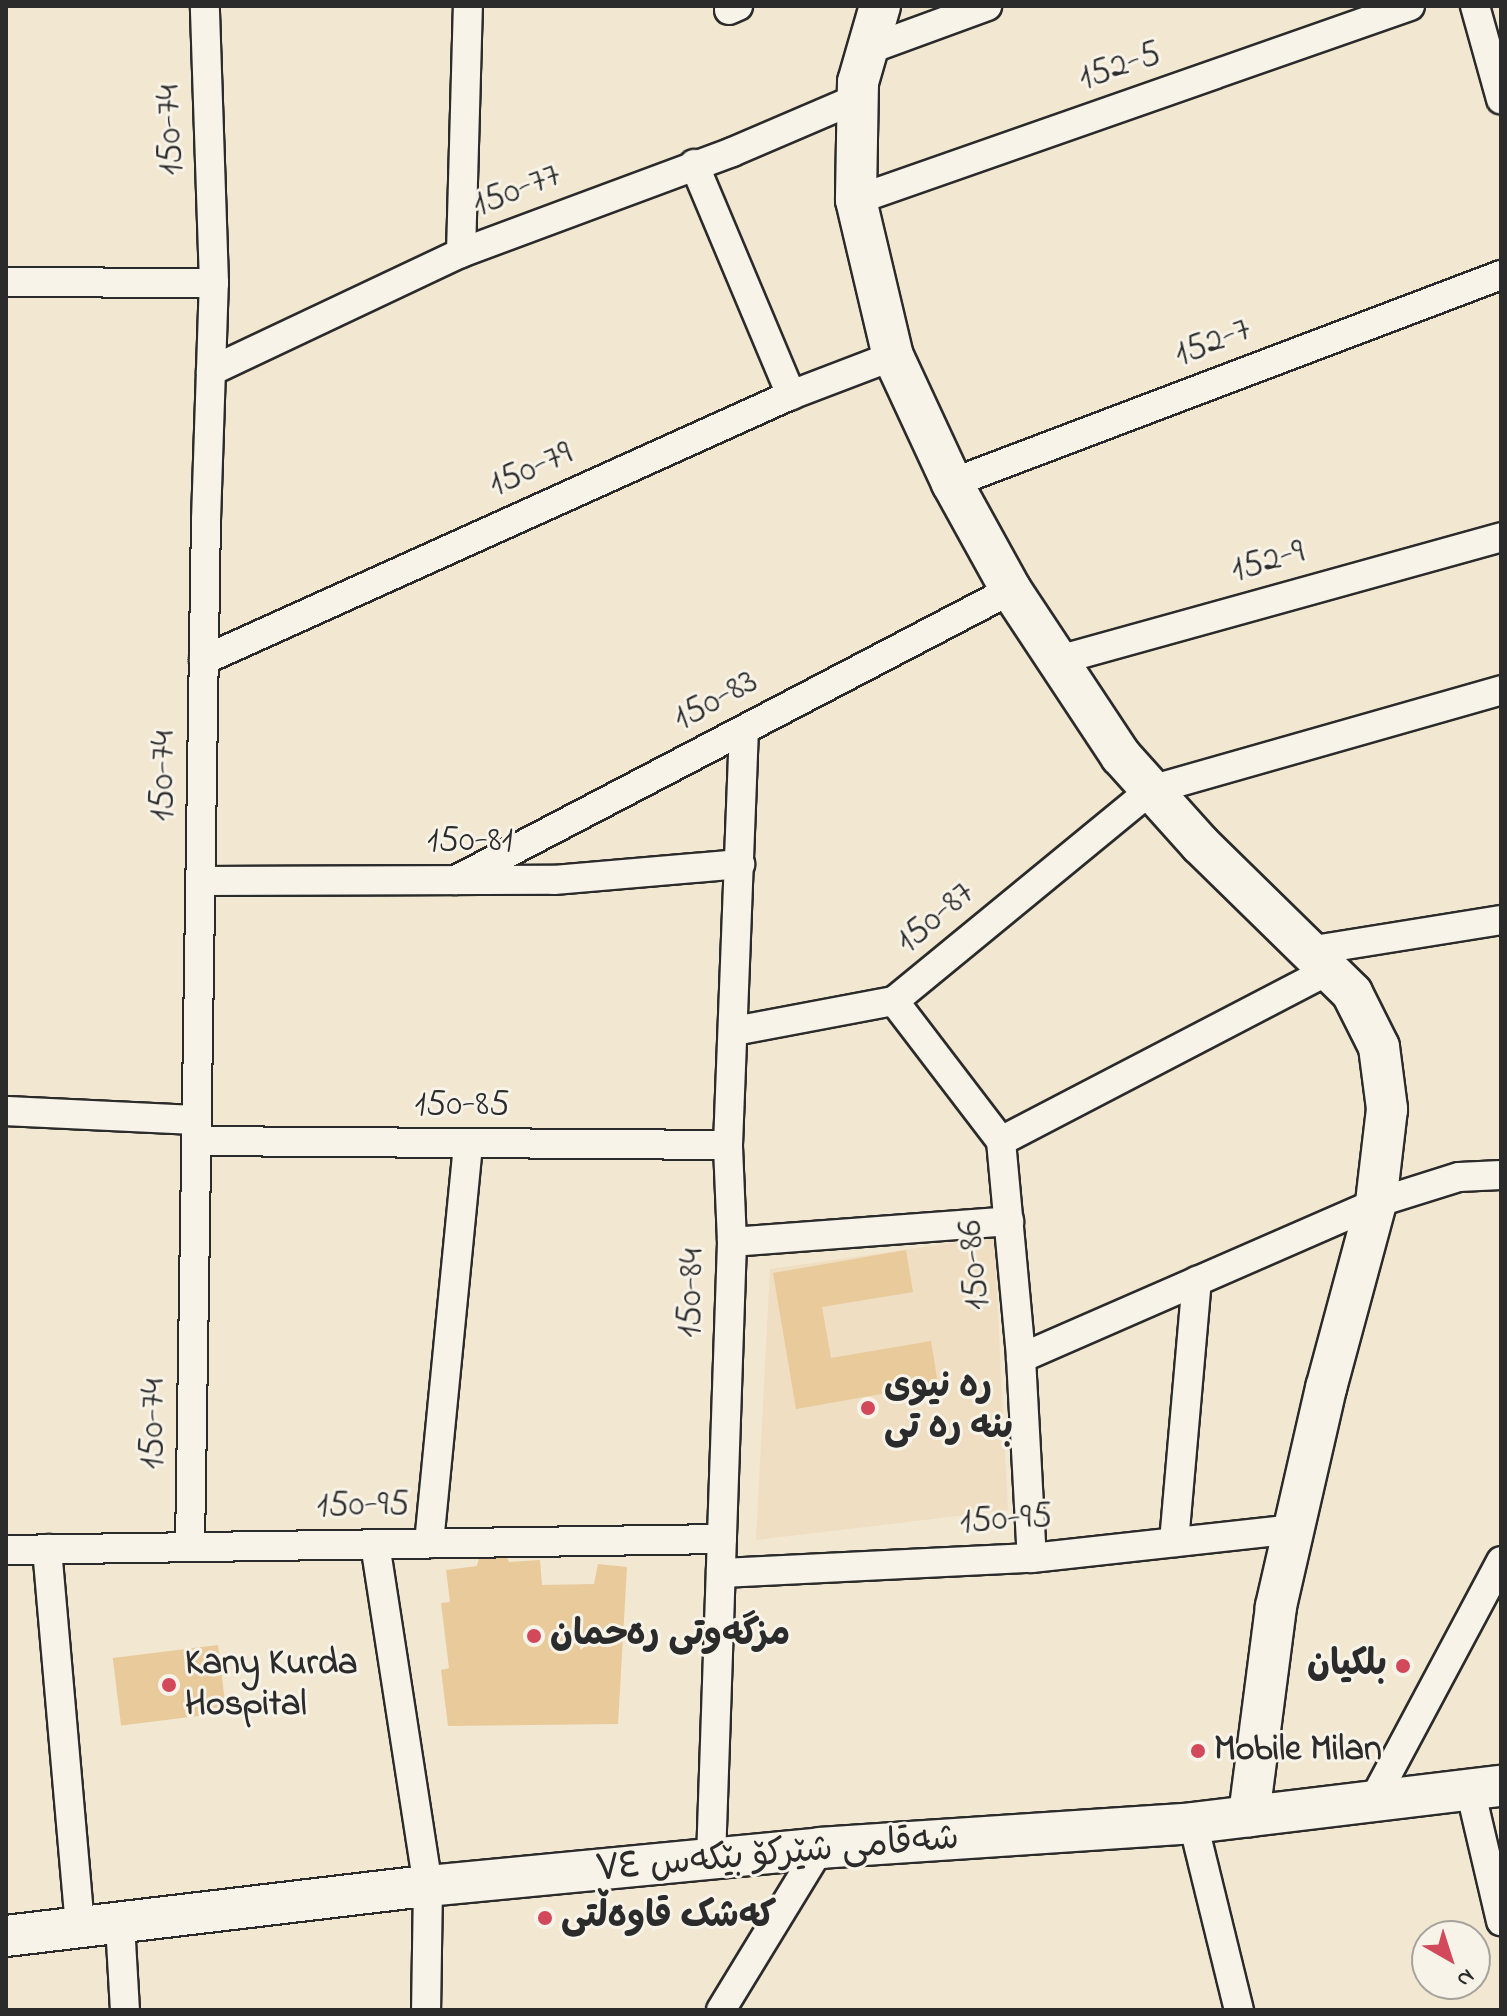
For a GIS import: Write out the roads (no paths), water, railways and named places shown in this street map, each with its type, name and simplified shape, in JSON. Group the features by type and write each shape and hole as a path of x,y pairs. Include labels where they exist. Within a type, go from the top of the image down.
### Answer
{"street":[{"name":"150-74","path":"190,1547 204,660 214,283 205,6"},
{"path":"461,253 468,6"},
{"path":"880,6 858,82 856,200 893,356 952,483 1011,590 1055,661 1121,756 1352,993 1379,1047 1387,1109 1376,1203 1326,1388 1276,1607 1249,1816"},
{"path":"867,50 987,6"},
{"name":"152-5","path":"856,200 1410,6"},
{"path":"1475,6 1501,99"},
{"name":"150-77","path":"211,371 461,253 858,98"},
{"path":"694,164 791,395"},
{"name":"152-7","path":"952,483 1501,275"},
{"path":"6,282 214,283"},
{"name":"150-79","path":"204,660 791,395 893,356"},
{"name":"152-9","path":"1055,661 1501,537"},
{"name":"150-83","path":"456,880 1011,590"},
{"path":"1151,790 1501,690"},
{"name":"150-84","path":"711,1859 732,1242 728,1145 735,1031 744,730"},
{"name":"150-87","path":"735,1031 894,1001 1151,790"},
{"name":"150-81","path":"201,881 554,880 740,864"},
{"path":"894,1001 1001,1141 1318,961 1501,920"},
{"name":"150-85","path":"6,1111 197,1130 468,1144 728,1145"},
{"name":"150-86","path":"1001,1141 1021,1358 1032,1558"},
{"path":"429,1543 468,1144"},
{"path":"1021,1358 1376,1203 1459,1177 1501,1175"},
{"path":"732,1242 1009,1221"},
{"path":"1174,1542 1197,1281"},
{"name":"150-95","path":"721,1573 1032,1558 1294,1529"},
{"name":"150-95","path":"6,1550 722,1539"},
{"path":"375,1544 428,1886 426,2010"},
{"path":"47,1549 80,1928"},
{"path":"1373,1801 1501,1561"},
{"path":"1486,1788 1501,1921"},
{"name":"شەقامی شێرکۆ بێکەس ٧٤","path":"6,1936 428,1886 820,1848 1193,1823 1486,1788"},
{"path":"1193,1823 1239,2010"},
{"path":"721,2010 820,1848"},
{"path":"120,1924 125,2010"}],"place":[{"name":"ره نیوی بنه ره تی","path":"868,1408"},
{"name":"مزگەوتی رەحمان","path":"534,1636"},
{"name":"بلكيان","path":"1403,1666"},
{"name":"Kany Kurda Hospital","path":"169,1685"},
{"name":"Mobile Milan","path":"1198,1751"},
{"name":"کەشک قاوەڵتی","path":"545,1918"}]}
